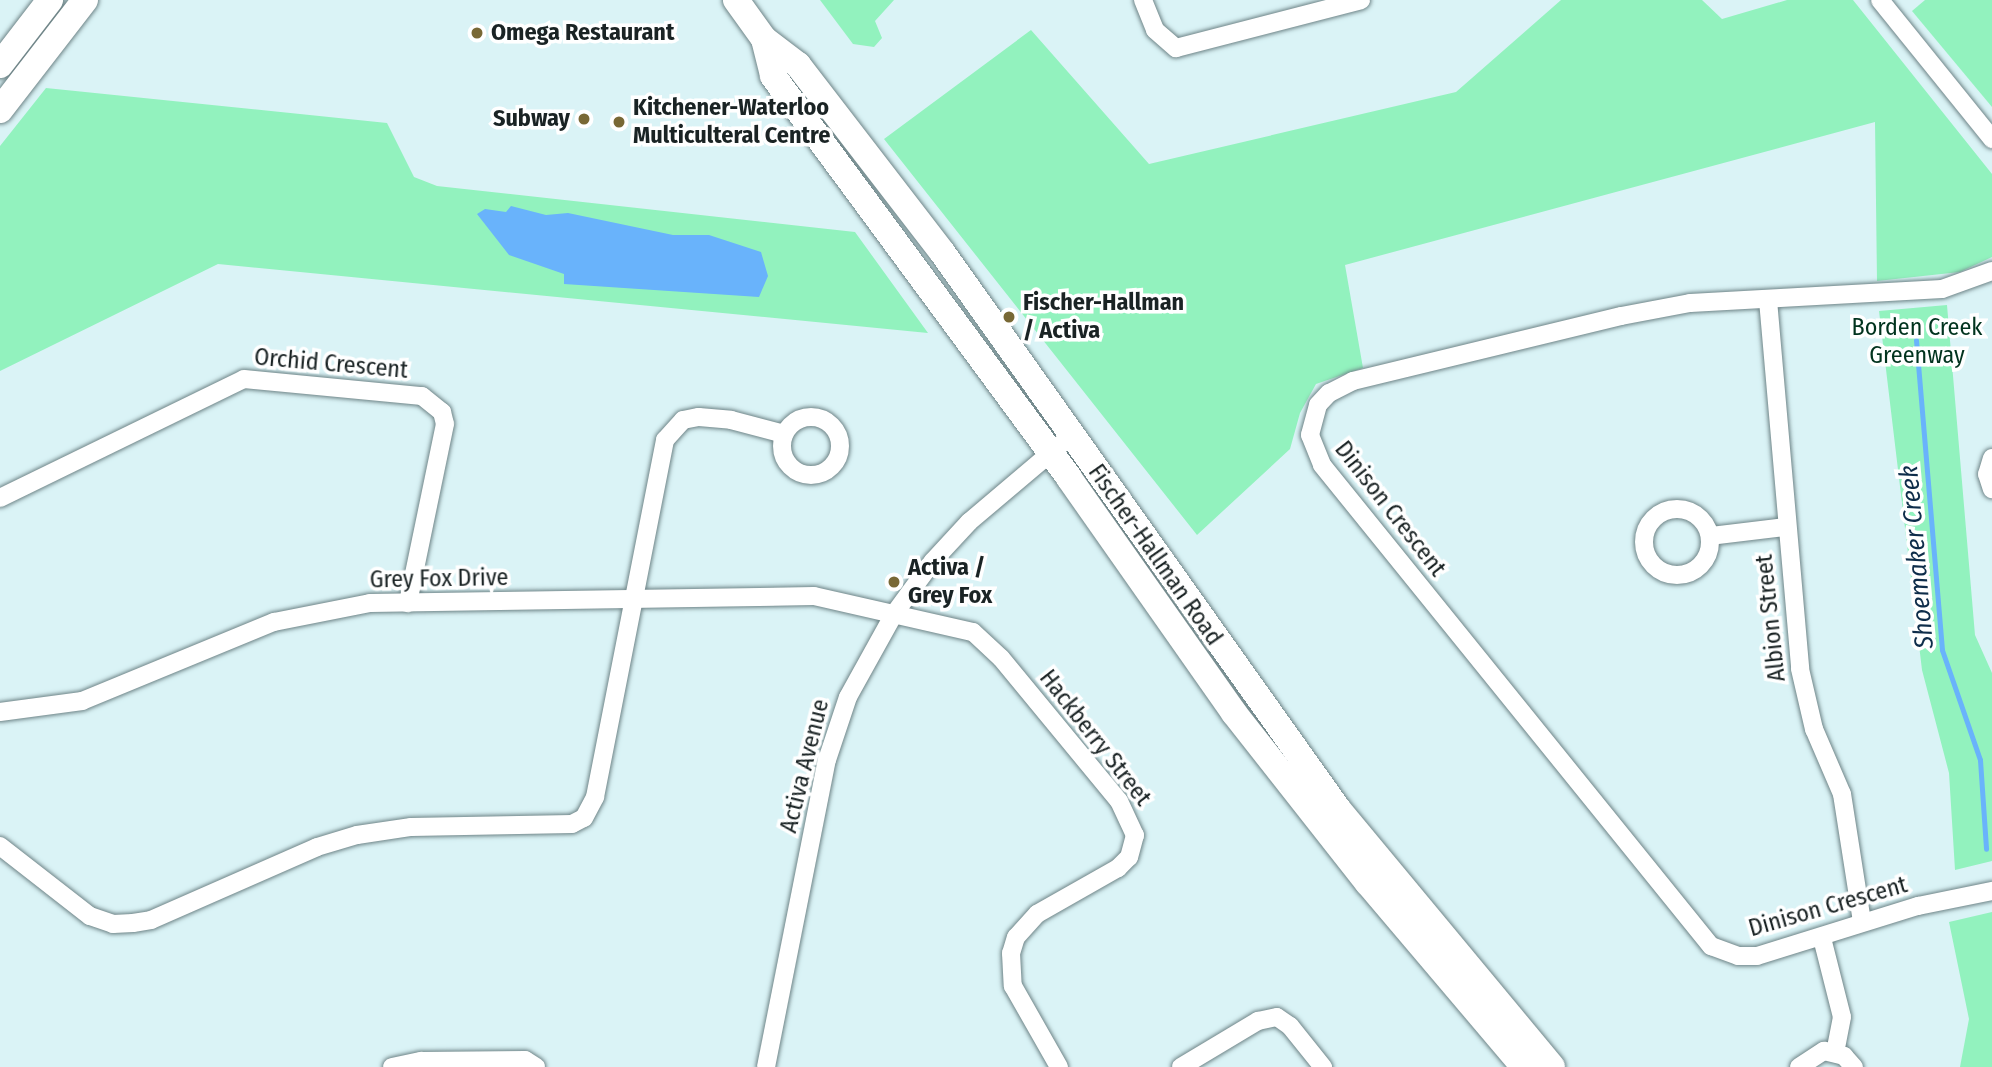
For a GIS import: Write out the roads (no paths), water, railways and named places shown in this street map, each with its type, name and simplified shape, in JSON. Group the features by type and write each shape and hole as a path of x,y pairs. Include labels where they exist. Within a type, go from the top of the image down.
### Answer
{"main road":[{"path":"0,65 50,0"},
{"path":"0,110 85,0"},
{"name":"Fischer-Hallman Road","path":"736,0 764,39 798,65 942,252 1073,434 1214,641 1338,809 1552,1067"},
{"name":"Fischer-Hallman Road","path":"764,39 773,76 1051,453 1234,713 1368,883 1524,1067"}],"street":[{"path":"1143,0 1155,30 1176,48 1361,0"},
{"path":"1880,0 1992,139"},
{"name":"Dinison Crescent","path":"1992,271 1942,289 1690,303 1621,316 1353,381 1329,393 1318,405 1310,435 1322,465 1698,935 1724,953 1738,957 1757,956 1822,938 1862,922 1992,891"},
{"name":"Albion Street","path":"1768,300 1785,527 1805,698 1842,794 1862,922"},
{"name":"Orchid Crescent","path":"0,498 244,379 422,396 442,412 445,424 408,603"},
{"path":"0,846 90,916 113,924 151,920 317,847 357,835 411,827 572,824 591,809 595,797 665,440 673,429 699,417 731,420 784,434"},
{"name":"Activa Avenue","path":"766,1067 827,760 848,697 894,614 970,522 1073,434"},
{"path":"1992,458 1987,474 1992,489"},
{"path":"1710,536 1785,527"},
{"name":"Grey Fox Drive","path":"0,712 82,701 274,622 370,603 814,596 894,614"},
{"name":"Hackberry Street","path":"894,614 973,632 1001,658 1132,821 1135,835 1129,857 1037,914 1016,937 1011,953 1013,986 1059,1067"},
{"path":"1822,938 1842,1017 1835,1052"},
{"path":"1181,1067 1258,1021 1277,1017 1290,1026 1323,1067"},
{"path":"1799,1067 1813,1054 1835,1052 1854,1067"},
{"path":"392,1067 421,1061 525,1060 536,1067"}],"water":[{"path":"511,206 546,215 568,213 673,235 709,235 761,252 768,276 759,297 564,284 564,274 509,255 477,214 485,209 506,212"}],"waterway":[{"name":"Shoemaker Creek","path":"1916,340 1942,650 1980,760 1986,849"}],"place":[{"name":"Omega Restaurant","path":"477,33"},
{"name":"Subway","path":"584,119"},
{"name":"Kitchener-Waterloo Multiculteral Centre","path":"619,122"},
{"name":"Fischer-Hallman / Activa","path":"1009,317"},
{"name":"Activa / Grey Fox","path":"894,582"}],"park label":[{"name":"Borden Creek Greenway","path":"1917,342"}]}
